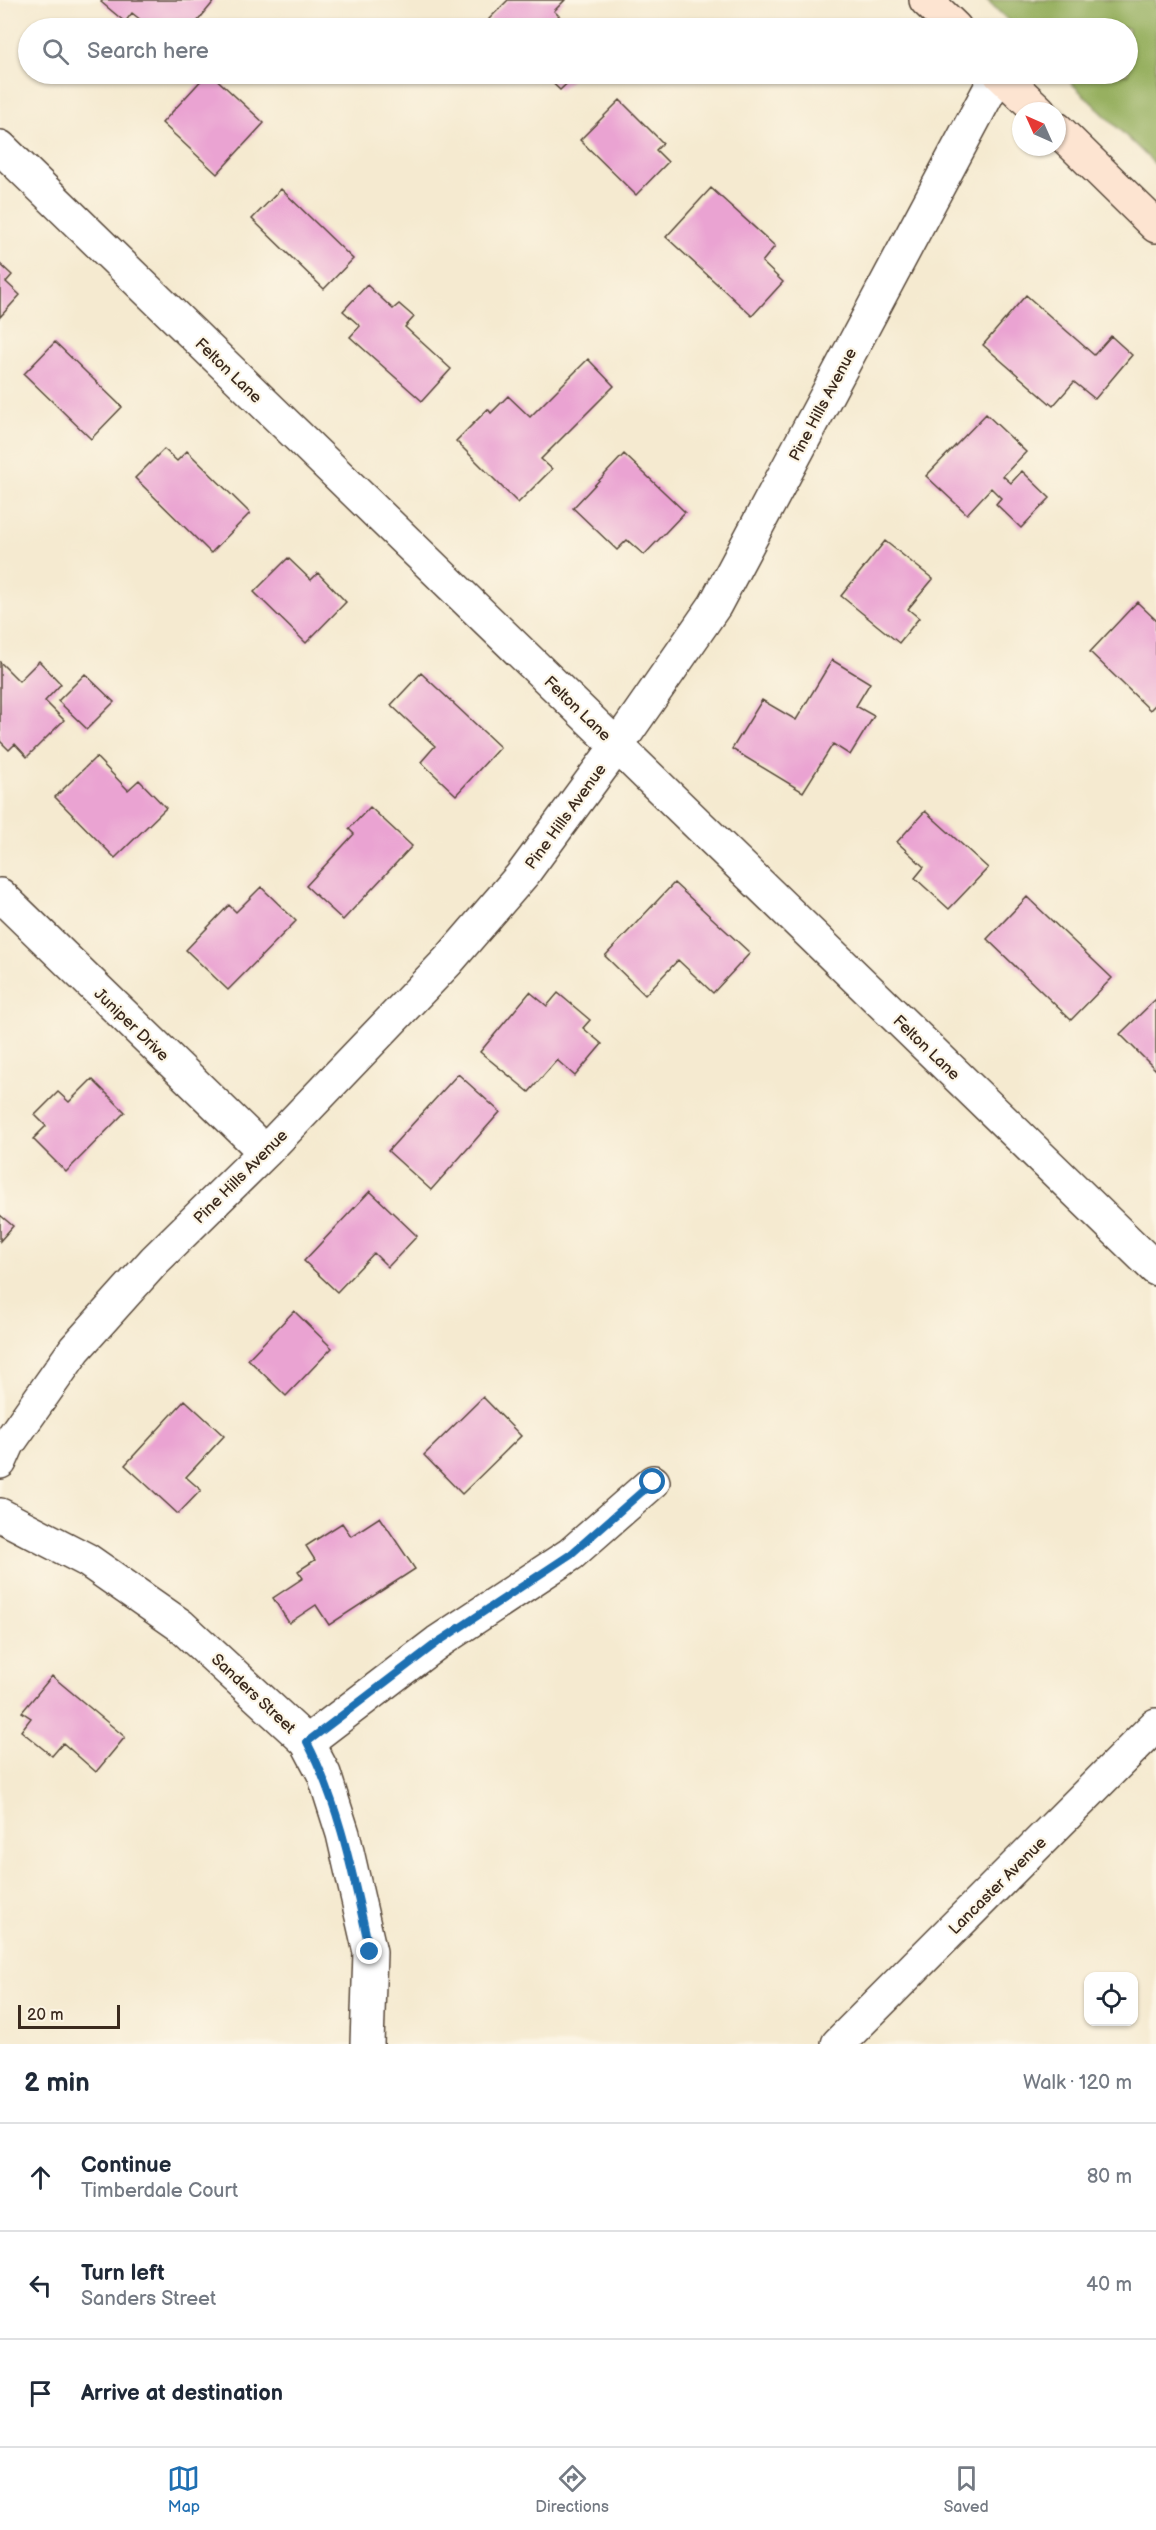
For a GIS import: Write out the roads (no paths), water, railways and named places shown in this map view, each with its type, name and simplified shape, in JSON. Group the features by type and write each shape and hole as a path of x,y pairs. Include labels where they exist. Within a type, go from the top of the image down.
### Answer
{"main road":[{"path":"926,0 945,18"},
{"path":"1010,84 1029,102"},
{"path":"1066,138 1156,226"}],"street":[{"name":"Pine Hills Avenue","path":"0,1462 8,1444 75,1349 155,1260 265,1152 448,961 523,874 617,746 715,605 994,84"},
{"name":"Felton Lane","path":"0,147 1156,1269"},
{"name":"Juniper Drive","path":"0,895 265,1152"},
{"path":"307,1742 438,1642 571,1554 653,1482"},
{"name":"Sanders Street","path":"0,1515 87,1560 180,1625 307,1742 324,1774 343,1834 370,1952 366,2044"},
{"name":"Lancaster Avenue","path":"838,2044 1156,1725"}]}
